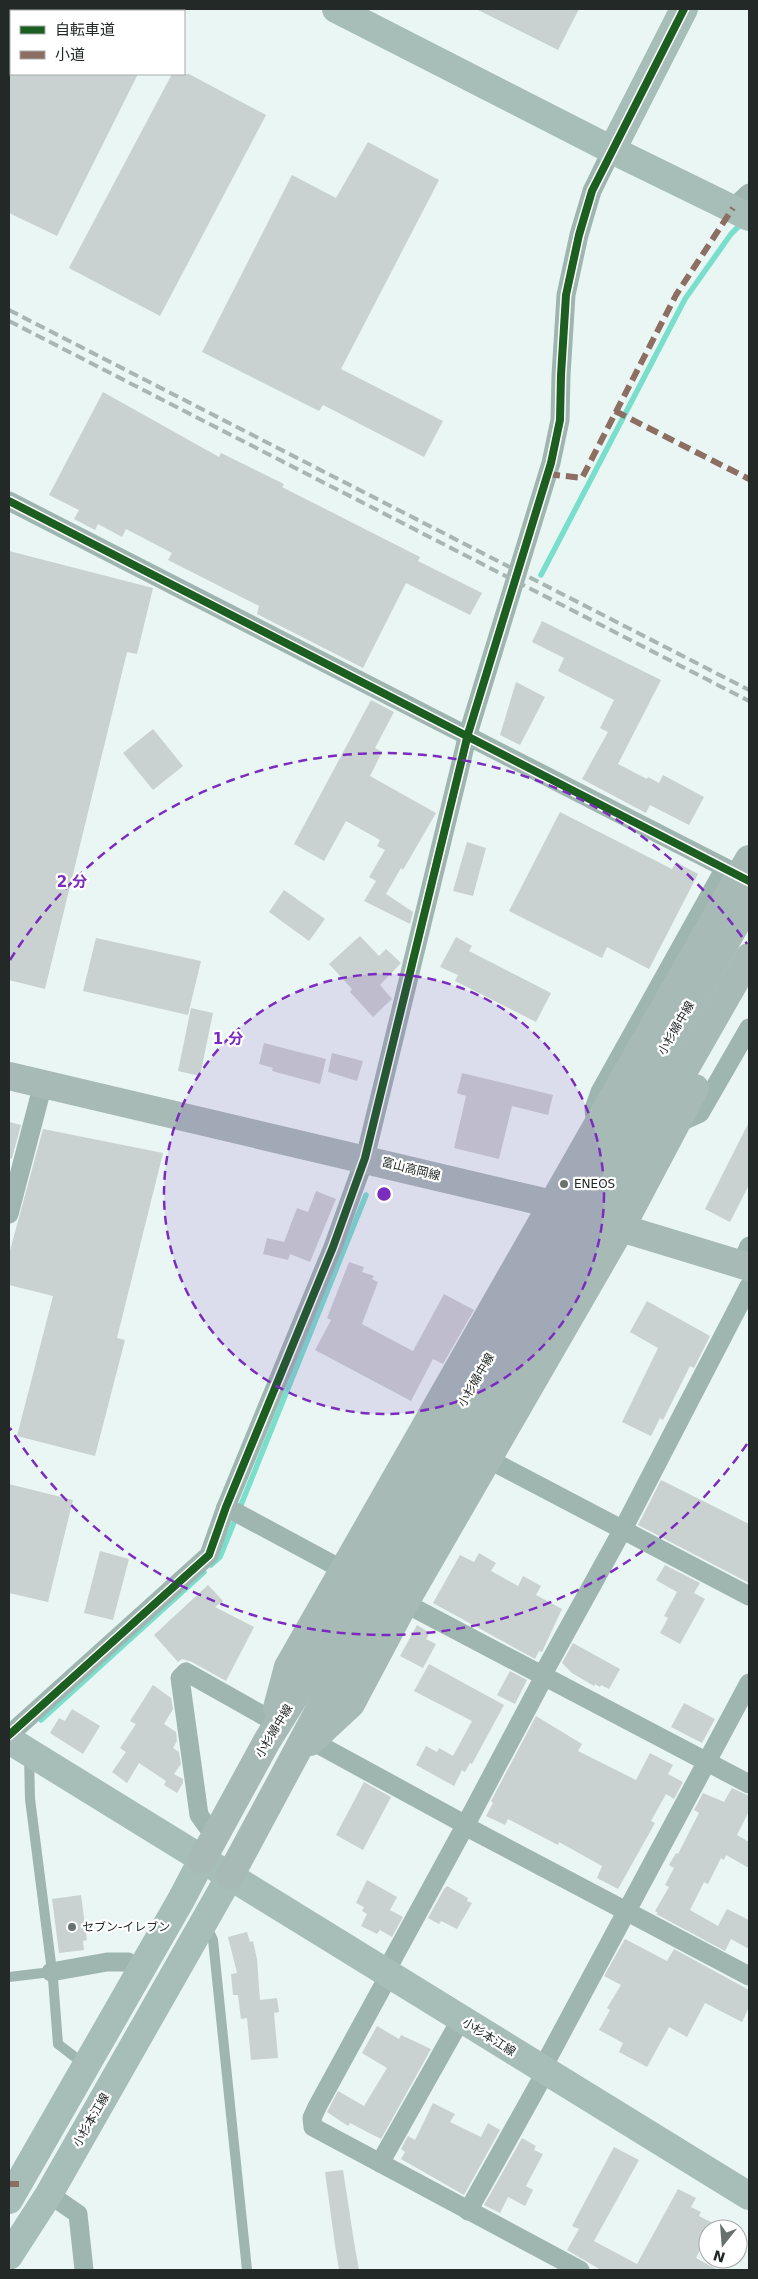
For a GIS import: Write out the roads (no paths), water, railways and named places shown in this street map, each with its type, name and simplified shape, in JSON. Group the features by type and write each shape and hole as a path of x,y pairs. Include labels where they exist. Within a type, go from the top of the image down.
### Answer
{"main road":[{"path":"336,9 612,150 744,206"},
{"path":"612,150 684,9"},
{"path":"270,1731 288,1667 345,1571 621,1083 737,864"},
{"name":"小杉婦中線","path":"209,1848 270,1731 305,1680 749,901"},
{"path":"230,1876 332,1688 749,957"},
{"path":"292,1759 352,1704 403,1606 621,1228 691,1095 749,994"},
{"name":"富山高岡線","path":"9,1076 365,1158 552,1204 621,1228 747,1266"},
{"name":"小杉本江線","path":"16,1743 209,1848 230,1876 749,2196"},
{"path":"9,2200 87,2066 209,1848"},
{"name":"小杉本江線","path":"9,2256 49,2194 230,1876"}],"street":[{"path":"16,1743 209,1555 226,1507 333,1247 365,1158 468,734 551,463 560,420 560,375 566,295 579,235 592,191 612,150"},
{"path":"9,501 468,734 737,864 749,881"},
{"path":"596,1127 594,1109 600,1092 737,864"},
{"path":"676,1124 700,1113 749,1028"},
{"path":"9,1214 13,1177 43,1084"},
{"path":"580,2270 313,2127 312,2118 544,1674 623,1529 747,1266"},
{"path":"488,1459 749,1596"},
{"path":"226,1507 345,1571"},
{"path":"403,1606 416,1609 544,1674 749,1784"},
{"path":"209,1848 199,1815 180,1678 186,1672 270,1731"},
{"path":"468,2211 544,2070 626,1910 708,1762 749,1683"},
{"path":"312,1741 749,1976"},
{"path":"51,1972 107,1962 128,1962 141,1970"},
{"path":"380,2164 461,2019"},
{"path":"49,2194 78,2214 84,2270"}],"lane":[{"path":"345,1571 403,1606"},
{"path":"16,1743 28,1770 58,2044 87,2066"},
{"path":"205,1922 213,1940 247,2270"},
{"path":"9,1977 51,1972"}],"waterway":[{"path":"541,575 685,299 731,234 742,223"},
{"path":"211,1565 220,1557 366,1195"},
{"path":"41,1720 204,1572"}],"railway":[{"path":"9,310 749,690"},
{"path":"9,321 749,701"}],"place":[{"name":"ENEOS","path":"564,1184"},
{"name":"セブン-イレブン","path":"72,1927"}]}
